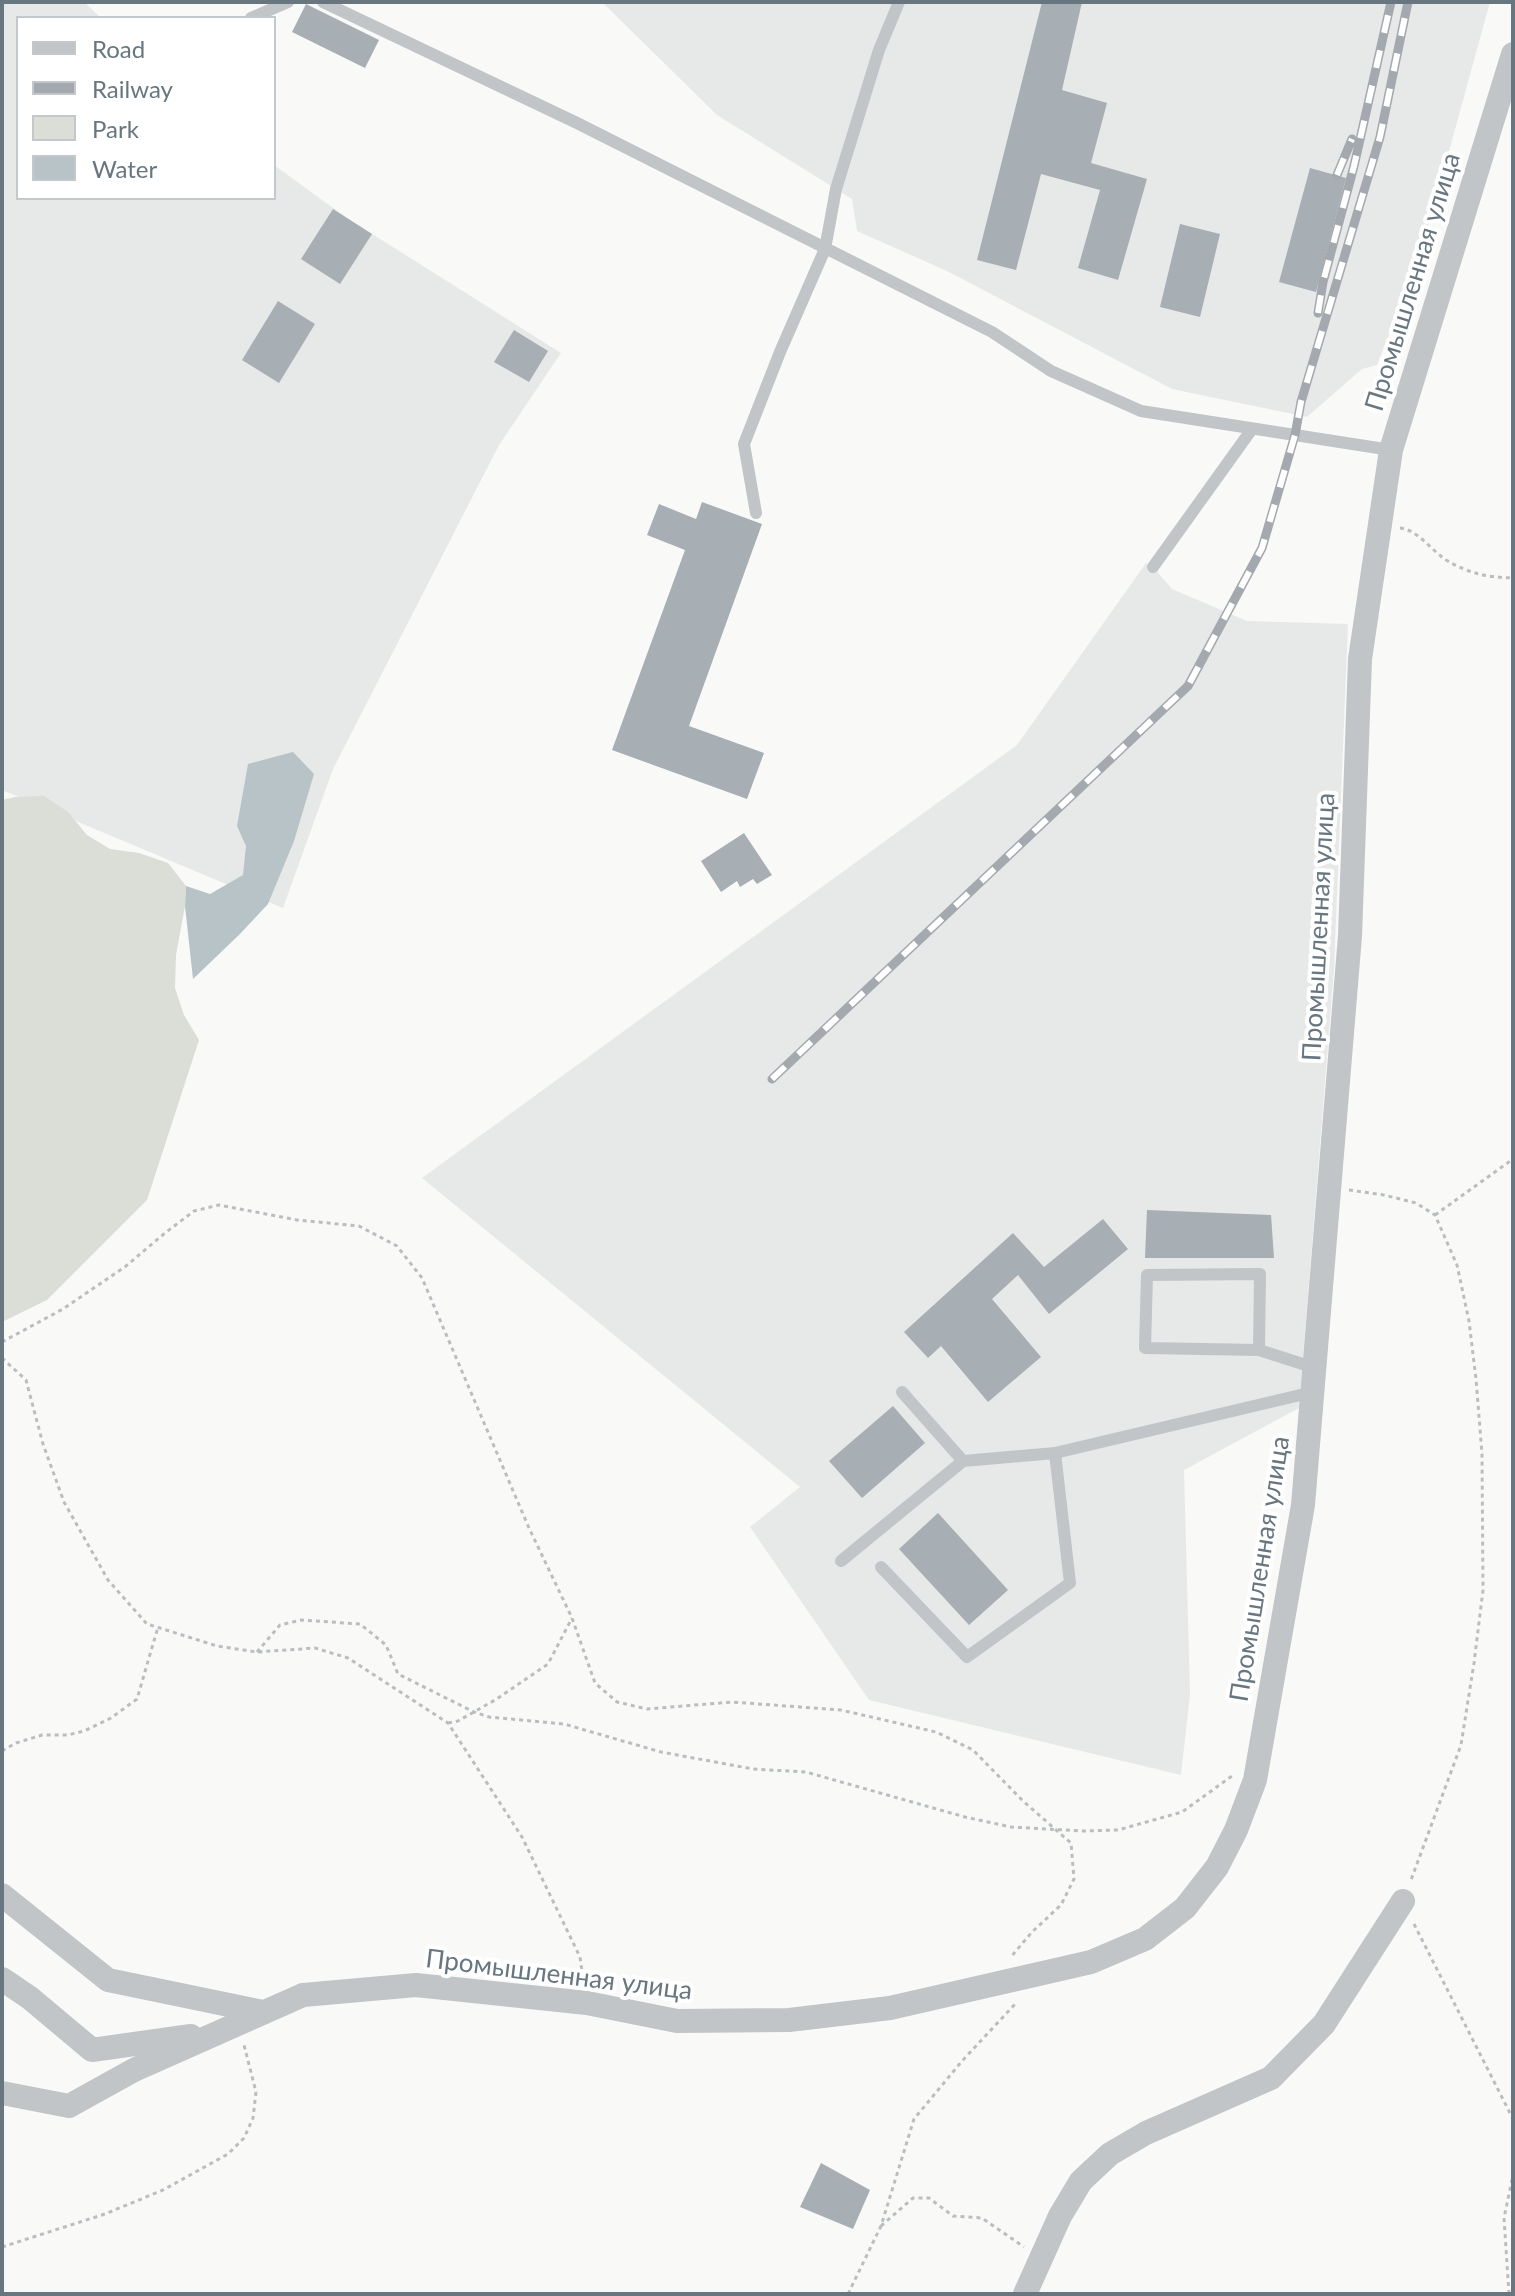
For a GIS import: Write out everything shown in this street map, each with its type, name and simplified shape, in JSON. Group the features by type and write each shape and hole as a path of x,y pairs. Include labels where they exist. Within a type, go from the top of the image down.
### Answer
{"street":[{"name":"Промышленная улица","path":"2,2093 69,2106 134,2070 303,1995 416,1985 587,2003 677,2021 789,2020 890,2008 1091,1962 1145,1939 1185,1908 1217,1867 1236,1830 1255,1780 1303,1505 1350,936 1360,659 1391,450 1509,86 1513,54"},
{"path":"2,1895 108,1980 263,2012"},
{"path":"1025,2294 1060,2216 1081,2181 1110,2154 1146,2133 1271,2078 1324,2024 1403,1901"},
{"path":"2,1979 30,1998 92,2050 228,2028"}],"lane":[{"path":"256,16 288,2"},
{"path":"323,2 577,123 992,332 1051,371 1141,411 1391,450"},
{"path":"756,513 744,444 825,249 836,189 879,50 899,2"},
{"path":"1153,567 1252,429"},
{"path":"1259,1350 1260,1274 1147,1275 1145,1348 1259,1350 1314,1380"},
{"path":"841,1561 963,1461 1055,1453 1314,1380"},
{"path":"902,1392 963,1461"},
{"path":"881,1567 967,1657 1070,1583 1055,1453"}],"path":[{"path":"1379,527 1409,529 1446,559 1483,577 1513,578"},
{"path":"1435,1215 1513,1159"},
{"path":"1330,1188 1416,1203 1435,1215 1457,1265 1469,1321 1482,1454 1483,1590 1461,1745 1403,1901 1513,2119"},
{"path":"2,1342 63,1309 126,1266 194,1211 219,1205 297,1220 359,1226 397,1246 422,1278 529,1528 572,1618 595,1683 617,1702 647,1709 732,1702 841,1710 936,1732 973,1750 1023,1801 1071,1843 1074,1879 1061,1905 1032,1932 988,1985"},
{"path":"2,1358 26,1380 43,1444 64,1502 108,1580 147,1624 217,1646 257,1652 315,1648 348,1658 448,1723 522,1837 580,1957 587,2003"},
{"path":"448,1723 458,1721 495,1700 548,1664 572,1618"},
{"path":"257,1652 280,1625 301,1620 360,1624 386,1645 398,1674 489,1717 564,1724 661,1752 753,1769 806,1772 1011,1827 1118,1830 1182,1812 1231,1777"},
{"path":"2,1751 42,1735 68,1735 84,1731 111,1718 137,1699 158,1627"},
{"path":"848,2294 881,2226 914,2119 962,2061 1022,1998"},
{"path":"2,2247 105,2214 163,2190 228,2154 244,2138 253,2118 256,2092 228,2028"},
{"path":"1509,2294 1504,2218 1513,2175"},
{"path":"881,2226 913,2198 929,2198 953,2216 982,2218 1041,2257"}],"shaded area":[{"path":"2,2 84,2 99,16 16,16 16,200 276,200 276,166 347,218 561,353 499,445 333,769 283,908 2,790"},
{"path":"602,2 1490,2 1420,257 1377,365 1362,369 1307,417 1172,389 947,271 857,231 852,199 717,115"},
{"path":"1146,563 1172,589 1247,621 1348,624 1334,969 1299,1408 1184,1470 1190,1694 1181,1775 869,1700 750,1527 800,1487 422,1178 1017,745"}],"green space":[{"path":"44,796 68,812 87,835 110,849 139,853 168,863 186,886 176,955 175,988 184,1015 199,1040 147,1200 47,1300 2,1322 2,800"}],"water":[{"path":"293,752 314,774 294,841 268,904 193,979 185,906 186,886 210,894 243,875 246,846 237,826 248,764"}],"building":[{"path":"1042,2 1082,2 1062,90 1107,103 1091,163 1147,179 1118,280 1078,268 1100,190 1041,174 1016,270 977,260"},
{"path":"306,4 379,40 365,68 292,32"},
{"path":"1310,168 1346,178 1316,292 1279,282"},
{"path":"333,209 372,234 340,284 301,259"},
{"path":"1180,224 1220,234 1200,317 1160,307"},
{"path":"278,301 315,324 279,383 242,360"},
{"path":"514,330 548,351 529,382 494,362"},
{"path":"702,502 762,524 689,726 764,753 747,799 612,750 685,550 647,535 659,504 696,519"},
{"path":"744,833 772,875 757,884 753,879 740,887 737,881 721,892 701,861"},
{"path":"1147,1210 1271,1215 1274,1258 1145,1258"},
{"path":"1103,1219 1128,1249 1049,1314 1018,1275 992,1299 1041,1357 988,1402 941,1346 928,1358 904,1332 1013,1233 1044,1267"},
{"path":"893,1406 925,1443 862,1498 829,1461"},
{"path":"938,1513 1008,1590 969,1625 899,1549"},
{"path":"821,2163 870,2190 853,2229 800,2207"}],"railway":[{"path":"1318,313 1391,2"},
{"path":"772,1079 1188,686 1262,548 1295,435 1301,402 1380,137 1408,2"},
{"path":"1337,175 1352,139"}]}
